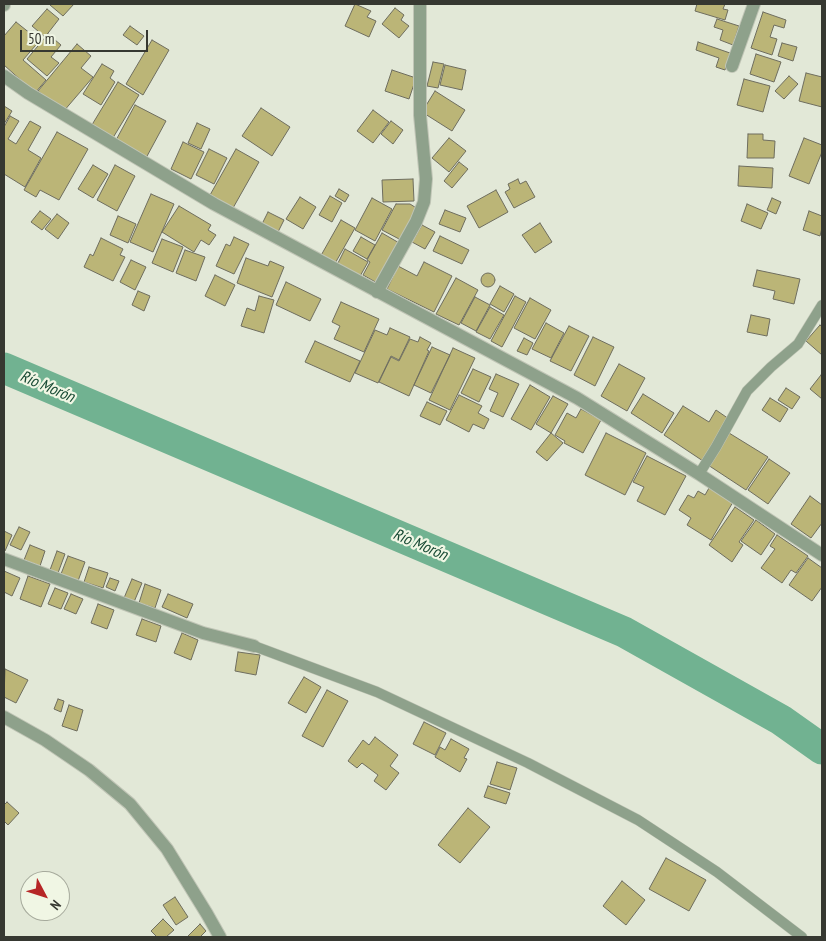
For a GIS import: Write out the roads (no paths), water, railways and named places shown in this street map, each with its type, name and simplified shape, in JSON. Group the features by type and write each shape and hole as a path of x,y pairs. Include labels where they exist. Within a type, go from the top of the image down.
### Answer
{"street":[{"path":"377,292 421,212 426,190 420,115 420,4"},
{"path":"732,66 754,4"},
{"path":"4,76 28,93 214,204 577,398 699,474 822,555"},
{"path":"4,559 203,633 254,646"},
{"path":"4,716 82,765 130,804 167,849 220,937"}],"lane":[{"path":"699,474 747,391 770,367 798,344 822,305"},
{"path":"254,646 376,692 528,763 638,820 717,872 802,937"}],"waterway":[{"name":"Río Morón","path":"4,368 624,632 781,720 822,749"}]}
